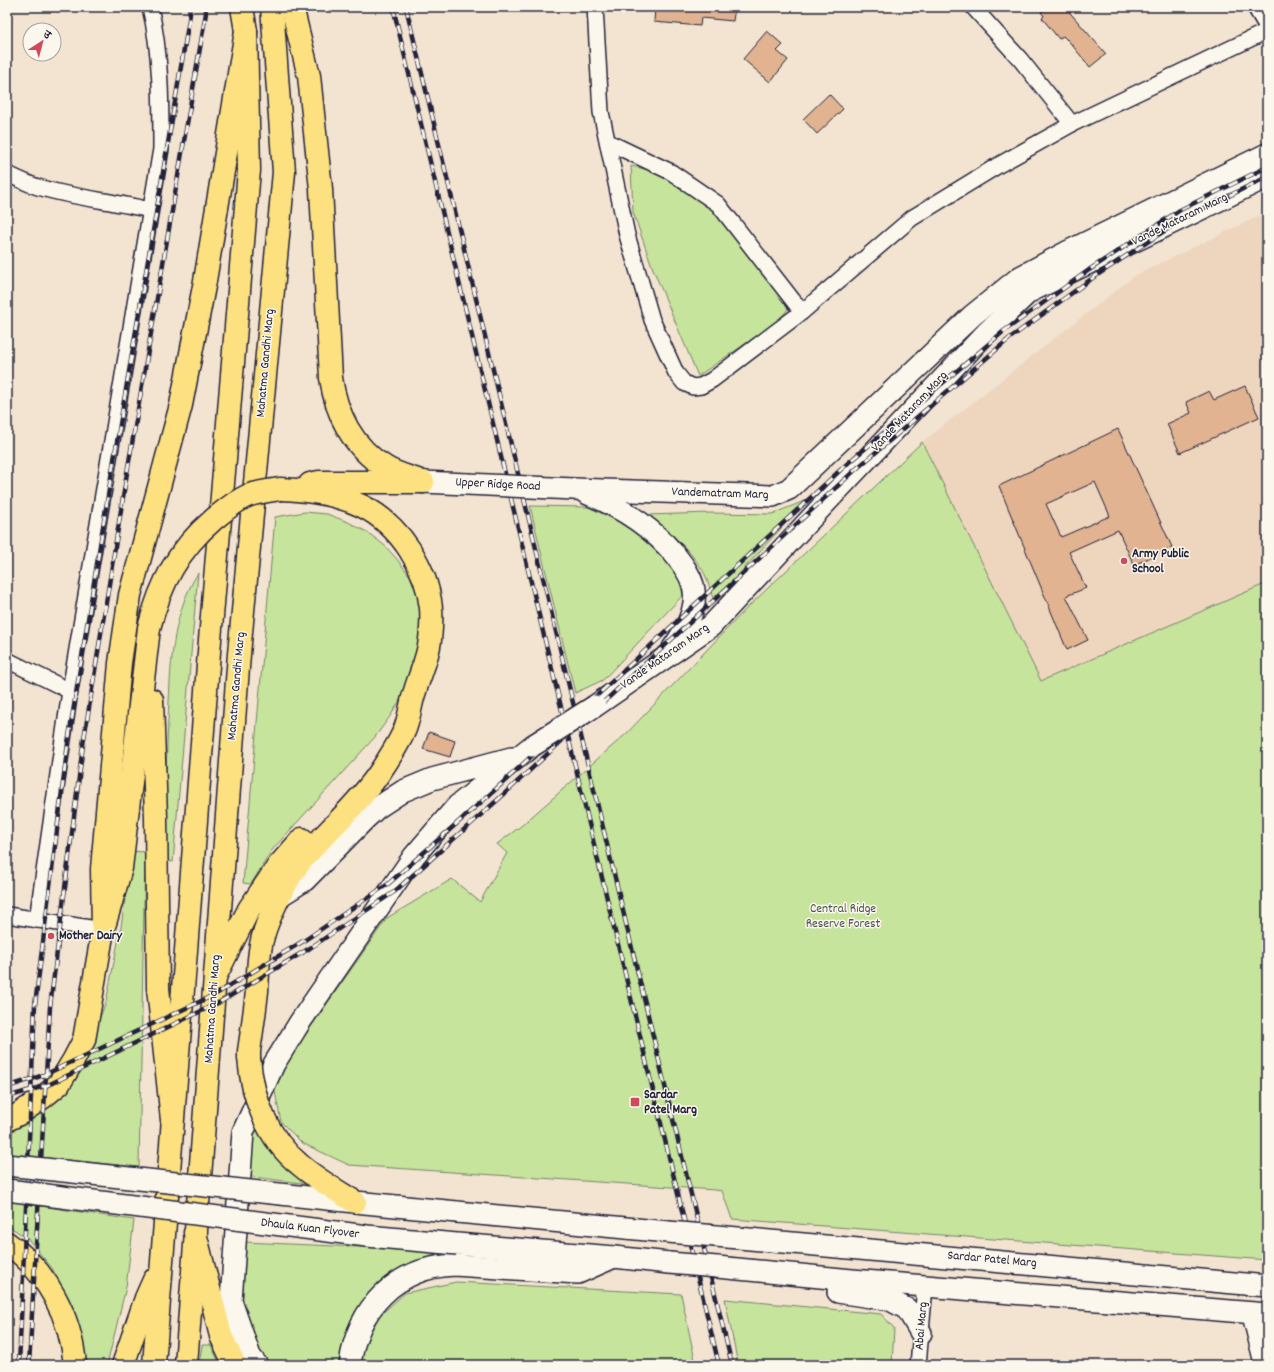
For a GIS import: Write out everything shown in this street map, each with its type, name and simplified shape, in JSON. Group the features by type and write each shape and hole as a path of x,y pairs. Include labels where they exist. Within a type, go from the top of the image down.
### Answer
{"main road":[{"path":"154,1365 209,644 249,170 246,31 242,7"},
{"name":"Mahatma Gandhi Marg","path":"186,1365 239,654 284,172 272,7"},
{"path":"292,7 309,76 321,189 330,356 333,391 336,405 347,430 364,451 386,468 422,482"},
{"path":"103,930 102,869 120,663 130,595 181,405 205,281 246,31"},
{"name":"Vande Mataram Marg","path":"861,421 973,315 1020,277 1067,252 1267,154"},
{"name":"Vande Mataram Marg","path":"524,751 595,706 711,626 982,336 1029,292 1267,177"},
{"name":"Vandematram Marg","path":"574,489 773,496 789,489 861,421"},
{"path":"7,1120 19,1114 59,1084 84,1040 103,930 121,868 149,628 154,606 178,558 188,544 210,523 232,505 247,496 264,491 319,482 422,482"},
{"name":"Upper Ridge Road","path":"422,482 574,489"},
{"path":"280,489 323,493 343,499 363,507 384,522 403,541 415,560 428,591 431,609 430,640 423,670 415,691 406,727 380,773 356,802 306,855 296,868 267,925 261,944 249,1051 252,1078 258,1103 268,1126 278,1143 298,1164 355,1202"},
{"path":"574,489 613,505 633,517 653,532 671,550 686,570 693,586 693,608 688,625 667,656"},
{"path":"149,628 156,817 158,988 172,1120"},
{"path":"215,977 249,909 279,864 332,807 380,749 415,691"},
{"path":"281,895 304,880 371,813 403,791 432,779 524,751"},
{"path":"257,1365 250,1356 231,1301 243,1132 274,1064 300,1022 414,856 457,806 524,751"},
{"path":"7,1165 355,1202"},
{"name":"Dhaula Kuan Flyover","path":"7,1190 359,1235 723,1268"},
{"name":"Sardar Patel Marg","path":"355,1202 1267,1286"},
{"path":"195,1233 221,1336 235,1365"},
{"path":"7,1243 31,1263 57,1300 66,1320 72,1342 75,1365"},
{"path":"350,1365 355,1338 370,1308 393,1285 415,1273 455,1265 578,1273 614,1257"},
{"path":"123,1365 146,1298 161,1265"},
{"path":"723,1268 1259,1313"},
{"path":"723,1268 747,1277 890,1300 907,1309 921,1333"}],"street":[{"path":"37,920 70,692 161,149 161,117 157,45 150,7"},
{"path":"595,7 601,112 627,235 652,320 676,373 684,383 693,387 701,386 712,380 802,312 912,218 997,166 1072,124 1267,31"},
{"path":"973,7 1020,60 1072,124"},
{"path":"1255,7 1267,27"},
{"path":"608,142 671,172 718,204 802,312"},
{"path":"7,174 37,186 83,197 150,210"},
{"path":"7,660 70,692"},
{"path":"7,915 103,930"},
{"name":"Abai Marg","path":"918,1365 925,1286"},
{"path":"1259,1313 1264,1365"}],"shaded area":[{"name":"Army Public School","path":"1267,212 1267,764 1120,840 922,442 1136,275"}],"green space":[{"path":"631,166 654,171 713,205 781,295 788,309 777,322 698,376 653,269 633,212"},
{"name":"Central Ridge Reserve Forest","path":"922,442 1041,681 1267,583 1267,1260 732,1219 722,1191 349,1165 302,1143 281,1122 273,1081 387,918 452,879 480,902 507,853 497,844 521,826 626,734 748,607"},
{"path":"807,500 714,601 705,574 685,547 670,533 646,515 711,513 772,514"},
{"path":"530,506 588,507 623,523 654,547 679,577 683,595 603,680 575,693"},
{"path":"305,512 327,514 348,522 367,532 384,545 396,558 410,576 419,600 422,644 405,692 375,737 272,850 251,884 243,883 275,517"},
{"path":"198,573 173,862 163,860 171,663 177,625 182,607"},
{"path":"132,851 145,852 139,1167 7,1154 7,1131 32,1118 88,1048 106,1002 121,927"},
{"path":"256,1121 317,1185 245,1176"},
{"path":"7,1201 134,1220 126,1287 107,1365 84,1365 72,1310 52,1268 27,1238 7,1225"},
{"path":"243,1242 404,1249 580,1261 400,1275 341,1365 263,1365 243,1320 240,1291"},
{"path":"456,1282 681,1294 696,1365 360,1365 359,1353 380,1315 405,1293"},
{"path":"725,1299 881,1314 894,1328 892,1365 738,1365"},
{"path":"202,1345 211,1345 220,1365 199,1365"}],"building":[{"path":"655,7 735,7 733,21 701,18 700,26 654,22"},
{"path":"1047,7 1065,7 1106,54 1090,67 1067,39 1063,36 1059,39 1042,18 1044,16 1041,12"},
{"path":"767,31 783,45 777,51 788,60 770,82 743,59"},
{"path":"829,94 843,109 817,134 803,119"},
{"path":"1245,386 1259,417 1180,453 1167,424 1191,413 1186,402 1209,391 1214,400"},
{"path":"1118,429 1172,547 1134,565 1118,530 1069,552 1086,588 1066,596 1088,640 1067,650 999,486","holes":["1095,482 1110,516 1061,537 1046,504"]},
{"path":"429,732 455,741 450,757 423,749"}],"railway":[{"path":"19,1365 35,1005 68,743 111,477 190,14 189,7"},
{"path":"29,1365 50,1007 83,745 126,479 206,13 205,7"},
{"path":"393,7 719,1365"},
{"path":"406,7 732,1365"},
{"path":"7,1087 44,1075 216,994 305,940 388,884 496,789 848,463 1004,331 1089,270 1180,210 1267,167"},
{"path":"7,1097 48,1085 220,1002 310,948 394,892 502,796 855,470 1010,338 1094,277 1184,218 1267,177"}],"place":[{"name":"Army Public School","path":"1124,561"},
{"name":"Mother Dairy","path":"51,936"},
{"name":"Sardar Patel Marg","path":"635,1102"}]}
